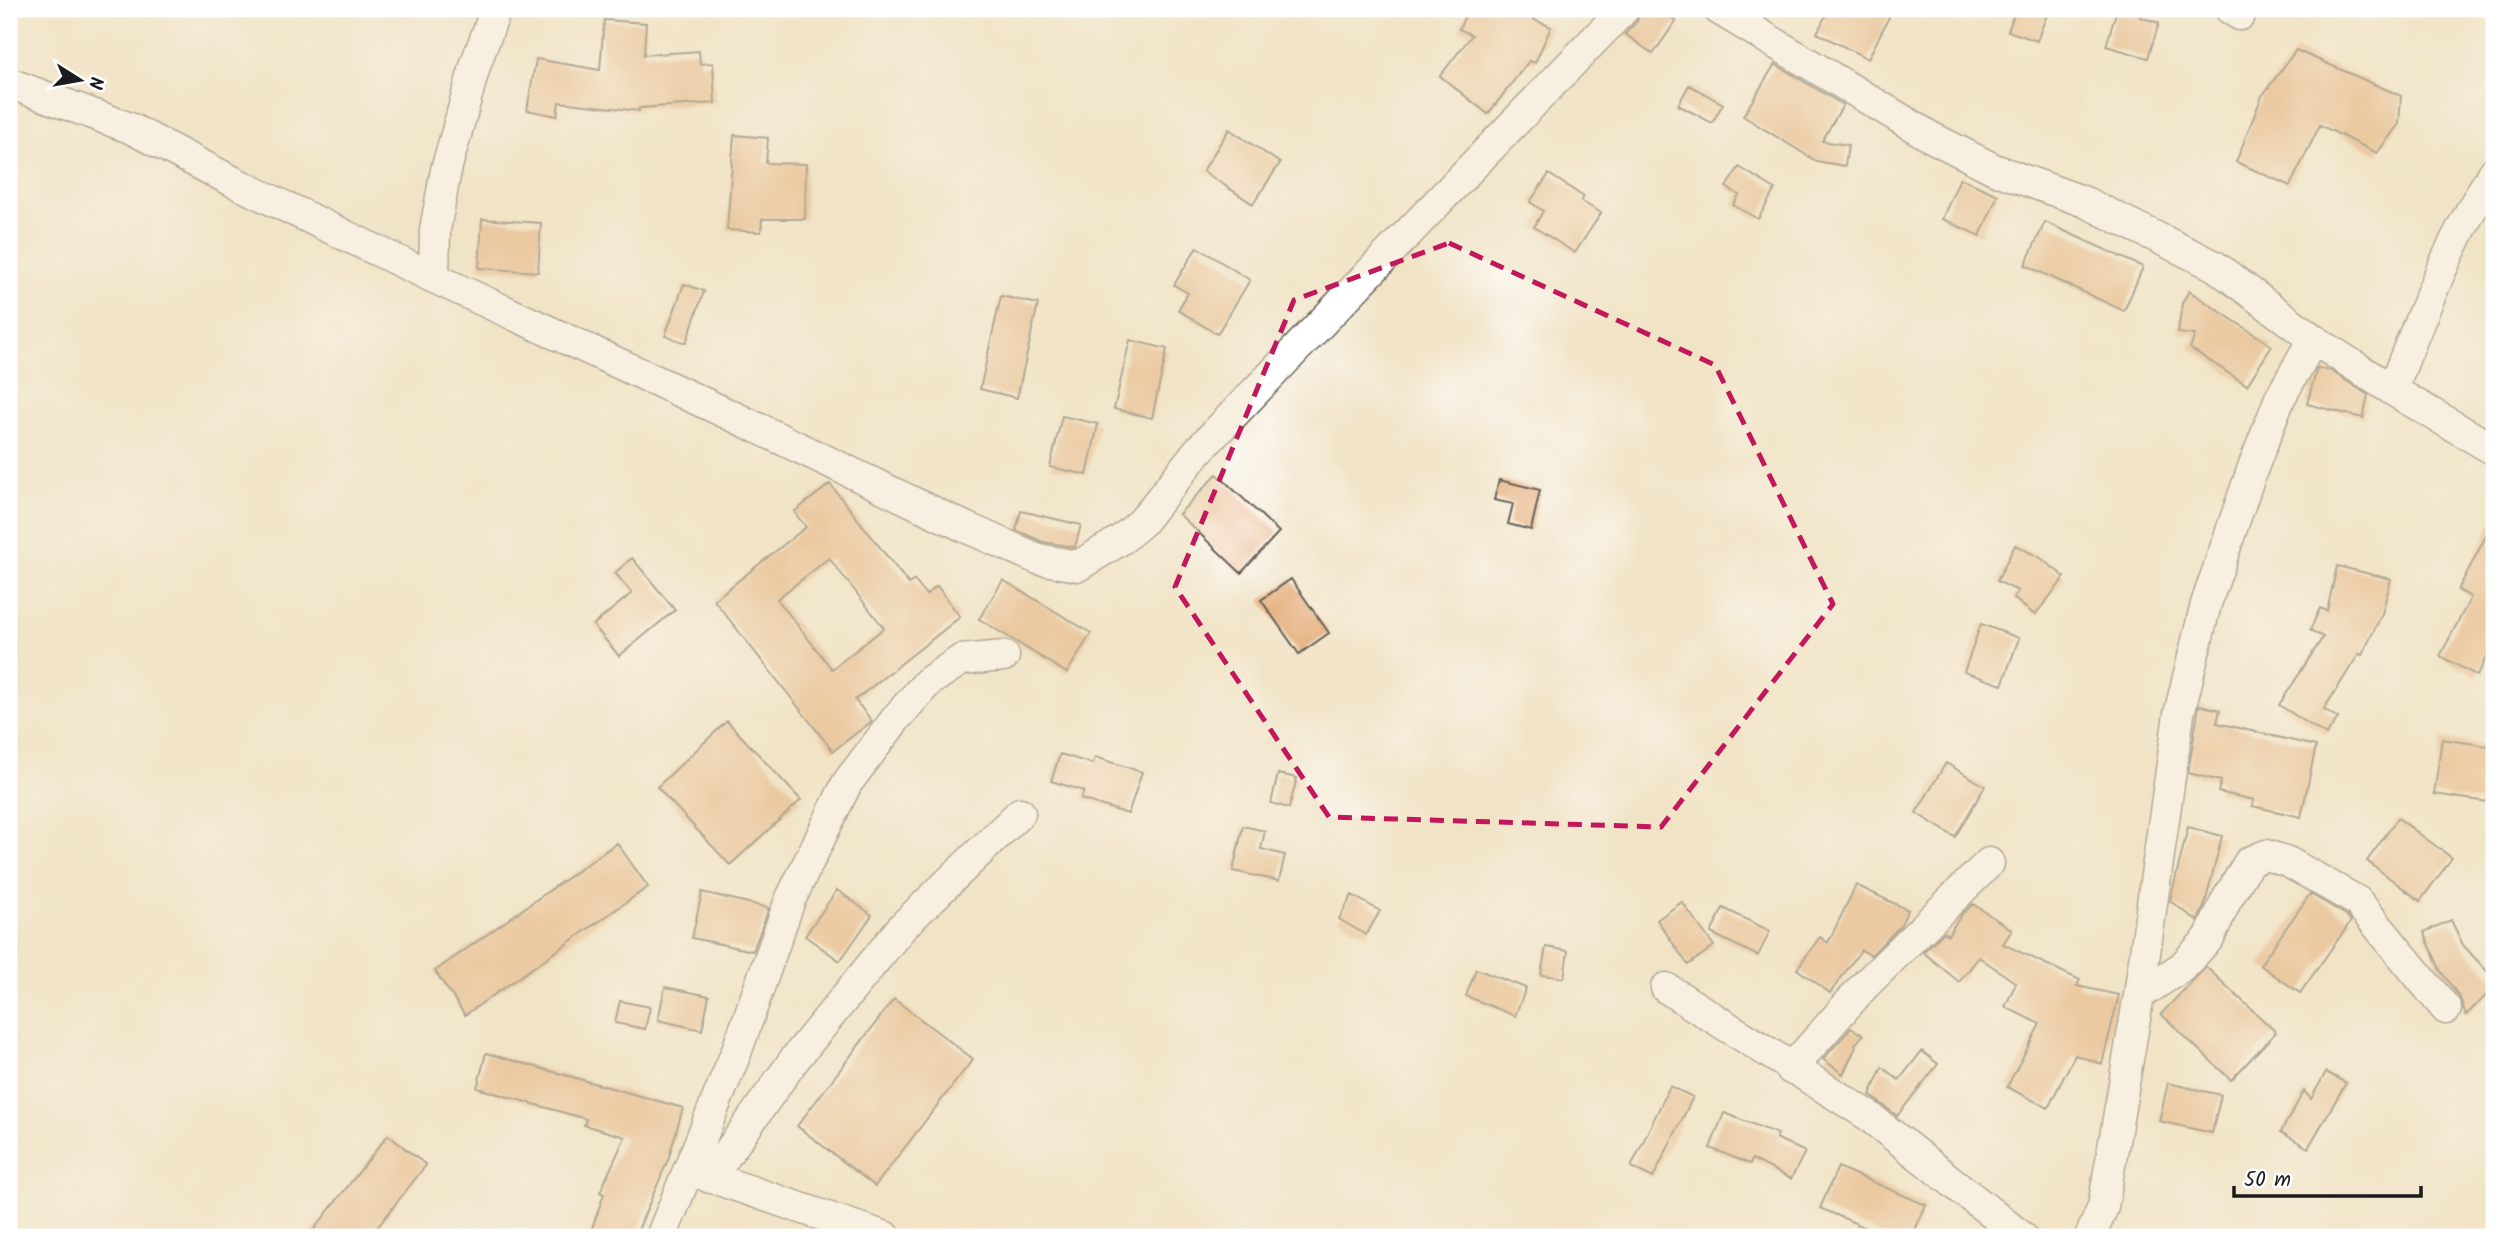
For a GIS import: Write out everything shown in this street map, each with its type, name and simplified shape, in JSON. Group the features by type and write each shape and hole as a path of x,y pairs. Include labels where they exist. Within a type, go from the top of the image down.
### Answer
{"street":[{"path":"434,278 435,230 446,170 476,63 497,9"},
{"path":"9,83 130,128 232,181 434,278 729,414 965,527 1038,559 1078,566 1122,539 1142,522 1197,452 1624,9"},
{"path":"1718,9 1941,143 1994,169 2085,202 2215,267 2314,339 2392,390 2494,450"},
{"path":"2392,390 2445,261 2471,208 2494,172"},
{"path":"394,258 435,230"},
{"path":"2090,1237 2103,1208 2139,995 2179,715 2206,604 2280,398 2314,339"},
{"path":"699,1174 736,1053 790,900 847,783 898,716 928,682 961,660 1004,656"},
{"path":"661,1237 699,1174 903,926 1020,813"},
{"path":"2139,995 2182,967 2208,937 2249,862 2266,855 2288,862 2357,901 2446,1009"},
{"path":"1791,1069 1864,986 1989,863"},
{"path":"1666,988 1866,1114 2022,1237"},
{"path":"699,1174 886,1237"}],"highlighted area":[{"path":"1449,243 1715,365 1833,604 1661,827 1329,817 1175,587 1294,300"}],"building":[{"path":"1468,9 1510,9 1551,27 1535,63 1529,61 1488,114 1440,76 1472,35 1459,29"},
{"path":"1641,9 1658,9 1676,21 1653,54 1625,34 1637,21"},
{"path":"1829,9 1893,9 1868,59 1817,33"},
{"path":"2016,9 2049,9 2037,41 2008,31"},
{"path":"2117,9 2144,9 2140,17 2159,23 2148,58 2106,46"},
{"path":"604,20 646,23 644,55 699,51 700,64 713,63 715,103 639,108 639,111 559,102 557,116 527,110 536,59 600,70"},
{"path":"2296,50 2401,96 2399,124 2377,153 2320,125 2290,186 2236,162 2262,96"},
{"path":"1775,64 1843,105 1822,141 1848,145 1845,166 1816,161 1743,116"},
{"path":"1689,85 1723,104 1712,123 1678,105"},
{"path":"1229,129 1280,163 1253,204 1203,171"},
{"path":"734,135 768,138 766,163 806,164 805,219 762,219 761,232 727,230"},
{"path":"1739,167 1775,189 1758,219 1733,205 1739,195 1726,187"},
{"path":"1549,174 1584,197 1581,201 1601,213 1575,253 1534,227 1543,211 1530,202"},
{"path":"1960,178 1998,195 1980,236 1942,219"},
{"path":"482,219 541,223 538,272 479,268"},
{"path":"2045,222 2143,267 2124,311 2025,265"},
{"path":"1197,247 1250,280 1217,334 1178,310 1188,293 1174,285"},
{"path":"684,284 704,291 686,343 665,336"},
{"path":"2189,291 2272,346 2247,385 2190,348 2195,335 2178,333 2182,303"},
{"path":"1001,296 1038,304 1017,398 980,389"},
{"path":"1130,340 1167,349 1152,418 1114,409"},
{"path":"2317,368 2331,371 2368,395 2363,418 2307,404"},
{"path":"1062,416 1098,424 1087,475 1050,467"},
{"path":"1217,474 1279,532 1241,573 1179,514"},
{"path":"1499,480 1540,490 1531,530 1508,524 1513,504 1494,500"},
{"path":"830,484 909,584 914,580 926,595 937,586 960,617 855,700 872,721 833,751 714,600 806,527 794,512","holes":["829,558 884,628 832,669 777,599"]},
{"path":"1021,511 1081,525 1075,547 1043,542 1016,530"},
{"path":"2494,520 2494,643 2477,676 2440,656 2471,597 2458,590"},
{"path":"2015,545 2039,557 2065,577 2035,615 2013,598 2018,591 1997,581"},
{"path":"632,558 675,610 619,656 593,625 632,593 615,573"},
{"path":"2337,566 2391,579 2382,614 2362,655 2359,654 2324,709 2338,718 2326,735 2279,705 2323,637 2310,630 2320,608 2327,611"},
{"path":"1291,579 1329,633 1299,654 1261,600"},
{"path":"1003,580 1091,633 1067,673 979,619"},
{"path":"1981,624 2019,638 2002,685 1964,672"},
{"path":"2199,705 2220,710 2217,723 2316,746 2301,817 2252,806 2254,800 2218,792 2221,781 2188,773"},
{"path":"727,721 801,800 730,865 657,787"},
{"path":"2442,739 2494,747 2488,802 2434,794"},
{"path":"1060,754 1093,764 1095,757 1142,772 1128,814 1081,799 1084,791 1051,781"},
{"path":"1946,763 1985,786 1955,837 1916,813"},
{"path":"1278,774 1297,778 1289,808 1271,803"},
{"path":"2398,818 2452,858 2420,901 2367,861"},
{"path":"1243,826 1265,831 1261,849 1285,855 1279,881 1233,871"},
{"path":"2188,827 2222,836 2205,904 2198,921 2170,901"},
{"path":"617,843 648,887 465,1015 435,971"},
{"path":"1856,885 1908,910 1900,926 1871,955 1861,950 1830,993 1797,969 1820,937 1828,943"},
{"path":"837,890 872,915 840,961 805,936"},
{"path":"702,892 769,908 753,951 692,938"},
{"path":"2310,894 2346,915 2351,921 2300,993 2260,965"},
{"path":"1352,895 1380,911 1366,935 1339,919"},
{"path":"1682,902 1714,946 1688,965 1657,920"},
{"path":"1973,904 2012,930 2003,944 2080,980 2077,986 2119,995 2102,1064 2075,1055 2048,1108 2007,1087 2040,1024 2005,1007 2016,983 1979,957 1959,982 1923,952 1944,932 1948,935 1962,914"},
{"path":"1723,908 1770,931 1758,956 1711,933"},
{"path":"2451,920 2463,945 2494,979 2494,988 2466,1015 2460,998 2440,970 2424,932"},
{"path":"1546,947 1568,951 1564,978 1541,975"},
{"path":"2206,967 2276,1032 2231,1080 2161,1014"},
{"path":"1476,969 1526,988 1515,1016 1466,996"},
{"path":"665,987 709,996 702,1030 658,1020"},
{"path":"894,999 973,1059 875,1186 797,1126"},
{"path":"620,1001 650,1007 645,1029 615,1023"},
{"path":"1851,1028 1863,1035 1855,1045 1843,1074 1823,1059"},
{"path":"1922,1051 1938,1064 1897,1116 1870,1095 1882,1067 1899,1080"},
{"path":"486,1053 683,1108 668,1160 635,1237 589,1237 604,1194 600,1192 625,1137 584,1125 586,1119 477,1088"},
{"path":"2326,1072 2346,1083 2308,1148 2281,1132 2304,1091 2311,1099"},
{"path":"2168,1083 2221,1095 2212,1133 2159,1121"},
{"path":"1670,1086 1693,1097 1653,1178 1631,1167"},
{"path":"1724,1113 1778,1134 1776,1138 1805,1152 1791,1179 1752,1159 1750,1164 1710,1148"},
{"path":"388,1135 426,1165 370,1237 308,1237"},
{"path":"1838,1167 1926,1205 1912,1237 1887,1237 1820,1208"}]}
